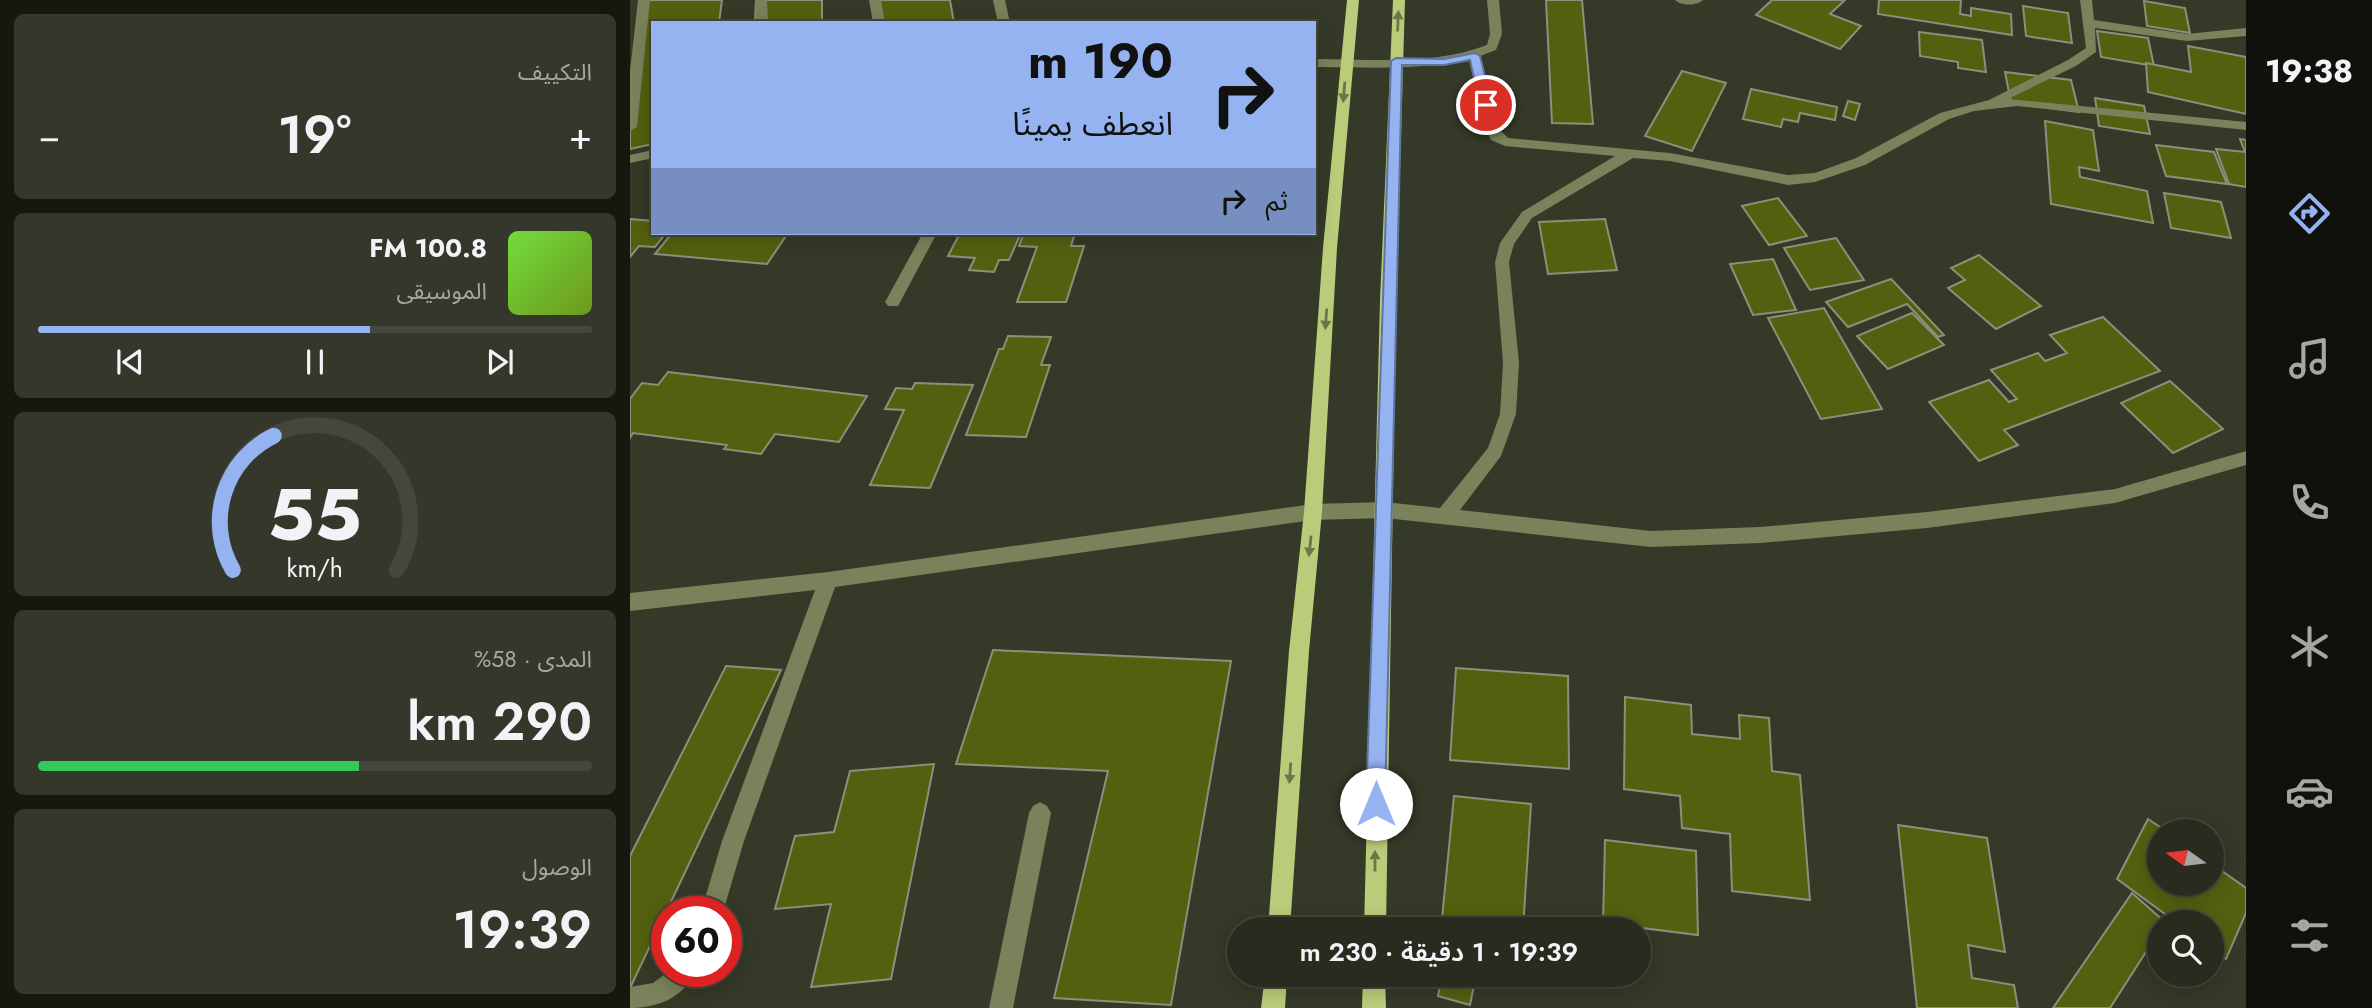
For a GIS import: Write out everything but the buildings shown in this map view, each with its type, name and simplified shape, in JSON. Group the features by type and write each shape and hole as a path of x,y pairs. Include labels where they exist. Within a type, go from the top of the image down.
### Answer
{"main road":[{"path":"1280,917 1298,651 1314,512 1330,248 1353,0"},
{"path":"1375,917 1376,755 1399,0"},
{"path":"1273,1008 1275,987"},
{"path":"1374,987 1374,1008"}],"street":[{"path":"630,127 644,0"},
{"path":"761,0 762,21"},
{"path":"875,0 879,21"},
{"path":"999,0 1004,21"},
{"path":"1316,63 1444,62 1475,56 1492,47 1496,34 1493,0"},
{"path":"1681,0 1697,0"},
{"path":"1475,56 1496,137 1506,142 1670,157 1763,177 1807,180 1849,169 1944,117 1989,104 2086,55 2092,50 2086,0"},
{"path":"2089,23 2198,38 2226,38 2246,32"},
{"path":"1989,104 2017,102 2246,126"},
{"path":"1444,516 1495,451 1508,414 1511,363 1502,262 1507,243 1527,215 1631,153"},
{"path":"630,159 651,154"},
{"path":"893,302 929,235"},
{"path":"630,602 828,580 1314,512 1385,510 1651,539 1760,535 1927,520 2115,496 2246,458"},
{"path":"717,896 733,841 828,580"},
{"path":"1001,1008 1040,813"},
{"path":"630,999 650,997 672,987"}],"route":[{"path":"1376,804 1391,166 1396,61 1444,62 1475,56 1486,105"}]}
